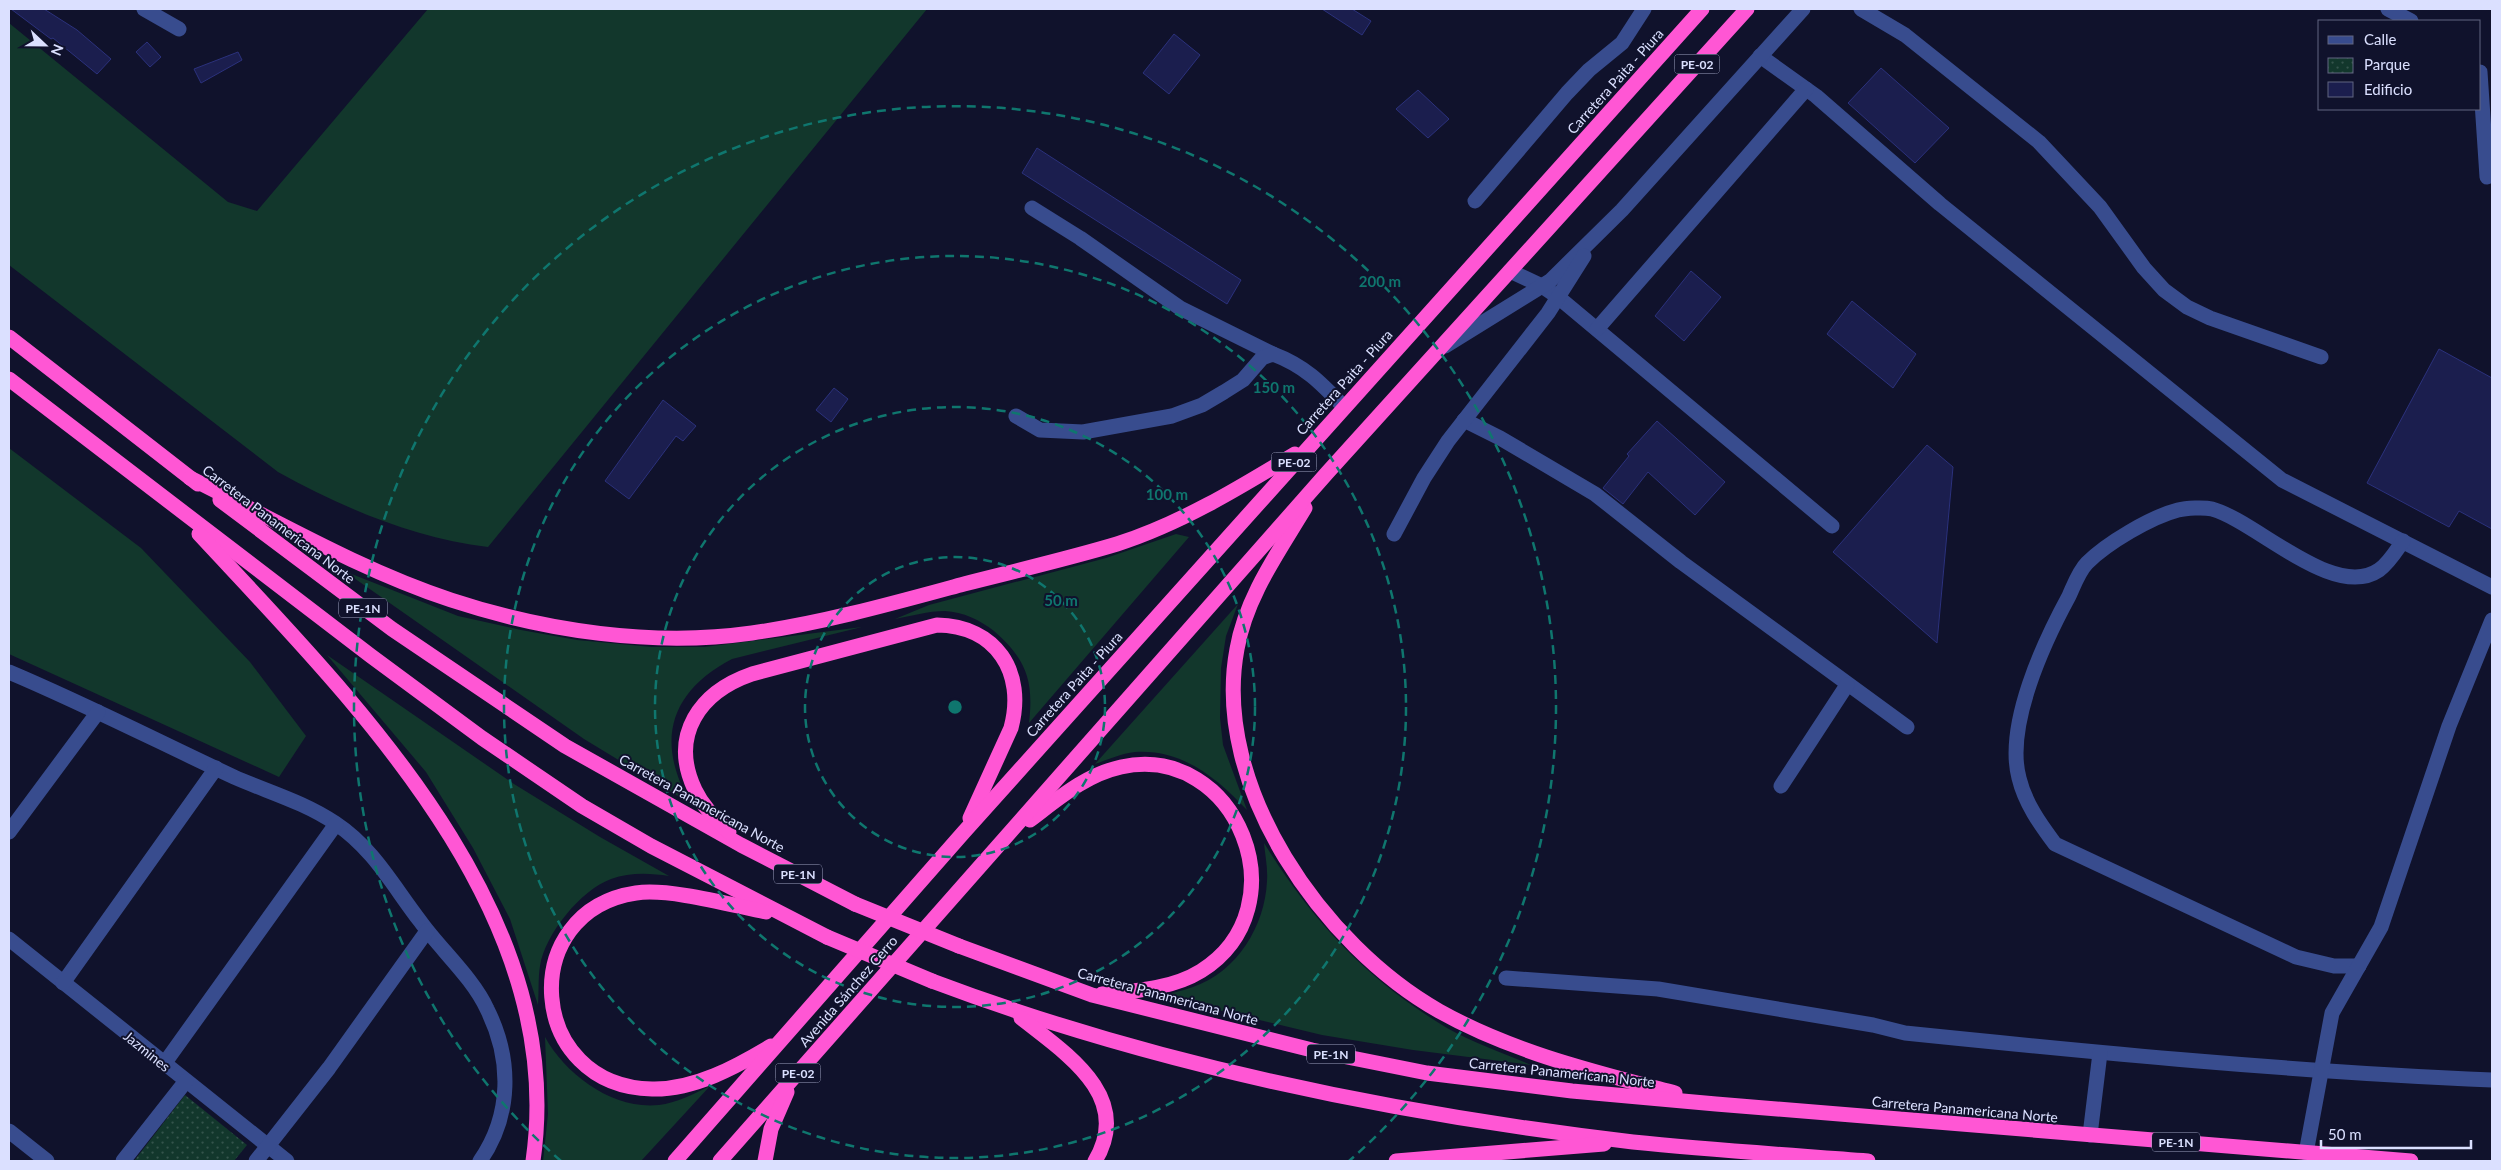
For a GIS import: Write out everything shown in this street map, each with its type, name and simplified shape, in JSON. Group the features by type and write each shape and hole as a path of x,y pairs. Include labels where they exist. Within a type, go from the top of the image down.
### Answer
{"highway":[{"name":"Carretera Paita - Piura","path":"933,869 1309,445 1702,9"},
{"name":"PE-02","path":"1002,843 1327,473 1747,9"},
{"name":"Carretera Panamericana Norte","path":"9,337 190,478 392,629 565,746 741,845 855,904 958,946 1092,995 1312,1050 1427,1073 1572,1091 1716,1104 2411,1161"},
{"name":"PE-1N","path":"9,379 371,656 482,738 582,806 780,914 827,937 932,981 1014,1012 1119,1043 1305,1090 1421,1112 1635,1142 1868,1161"},
{"path":"190,478 358,561 449,599 566,628 632,635 700,637 751,633 808,623 919,596 1119,543 1206,504 1309,445"},
{"path":"1327,473 1251,601 1236,650 1233,699 1237,732 1253,792 1278,846 1299,880 1344,935 1385,974 1439,1011 1498,1040 1584,1069 1716,1104"},
{"path":"171,504 353,702 412,778 461,857 494,918 524,1005 534,1064 536,1093 533,1161"},
{"path":"741,845 704,805 690,779 687,761 689,733 700,709 709,697 727,684 752,674 937,625 960,627 980,635 989,642 1010,669 1015,690 1015,713 1011,728 964,833"},
{"path":"1002,843 1076,786 1106,771 1134,765 1162,767 1186,775 1211,791 1237,822 1249,851 1252,889 1249,904 1238,930 1220,954 1200,971 1171,984 1092,995"},
{"name":"Avenida Sánchez Cerro","path":"720,1161 1002,843"},
{"name":"Avenida Sánchez Cerro","path":"675,1161 933,869"},
{"path":"780,914 667,894 637,893 625,895 588,914 570,932 554,966 550,989 554,1017 560,1033 572,1052 588,1068 600,1076 627,1086 654,1089 690,1083 739,1064 783,1038"},
{"path":"1014,1012 1070,1057 1089,1077 1098,1090 1104,1103 1106,1128 1104,1142 1095,1161"},
{"path":"765,1161 772,1129 791,1081"},
{"path":"1396,1161 1635,1142"}],"street":[{"path":"144,9 179,29"},
{"path":"1475,201 1589,70 1622,43 1644,9"},
{"path":"1439,350 1550,281 1622,210 1803,9"},
{"path":"1861,9 1905,35 2039,142 2100,207 2144,268 2164,290 2188,307 2210,318 2321,356"},
{"path":"2388,9 2409,20"},
{"path":"1760,56 1806,89 1940,204 2282,480 2492,587"},
{"path":"2481,71 2492,79"},
{"path":"2481,85 2487,177"},
{"path":"1596,329 1806,89"},
{"path":"1032,208 1080,238 1180,308 1273,354 1300,365 1318,380 1344,407"},
{"path":"1394,534 1424,478 1464,420 1548,314 1596,235"},
{"path":"1510,271 1542,286 1558,297 1832,526"},
{"path":"1016,416 1040,430 1082,432 1172,416 1202,405 1224,392 1243,380 1262,358 1273,354"},
{"path":"1464,420 1500,438 1595,494 1681,562 1847,686 1906,727"},
{"path":"2359,966 2334,966 2296,957 2055,844 2040,824 2029,803 2019,778 2016,750 2027,687 2061,610 2085,564 2118,539 2178,510 2211,508 2316,566 2343,577 2361,578 2379,570 2403,541"},
{"path":"2306,1153 2332,1013 2381,927 2449,726 2492,620"},
{"path":"9,672 216,768 312,809 336,824 365,848 383,868 427,931 487,1008 503,1061 505,1105 492,1143 480,1161"},
{"path":"1782,786 1847,686"},
{"path":"9,832 98,712"},
{"path":"63,983 216,768"},
{"path":"164,1064 336,824"},
{"path":"256,1161 329,1068 427,931"},
{"name":"Jazmines","path":"9,939 287,1161"},
{"path":"1506,978 1658,990 1904,1033 2100,1053 2321,1071 2492,1080"},
{"path":"2090,1135 2100,1053"},
{"path":"123,1161 186,1082"},
{"path":"9,1131 47,1161"}],"green space":[{"path":"428,9 927,9 488,547 433,537 380,520 328,498 278,472 9,265 9,23 228,202 257,211"},
{"path":"9,448 141,548 250,662 306,736 279,777 9,654"},
{"path":"1176,534 1189,537 1029,723 1030,694 1029,682 1025,671 1014,651 994,631 971,617 945,611 895,619 929,605 1106,558"},
{"path":"344,571 458,616 577,640 652,647 704,647 862,627 732,659 711,672 694,687 682,703 674,721 672,740 673,760 691,804 584,739"},
{"path":"1238,604 1226,636 1221,668 1220,718 1223,745 1247,810 1211,777 1197,768 1168,755 1152,752 1135,752 1095,764"},
{"path":"327,655 514,784 600,837 669,876 640,874 625,875 611,879 588,893 577,903 557,927 543,954 539,971 538,1005 510,919 473,848 426,772"},
{"path":"1264,843 1322,924 1367,969 1392,990 1418,1010 1447,1028 1531,1065 1413,1050 1322,1035 1159,996 1189,988 1209,980 1235,959 1246,945 1261,914 1265,898 1267,866"},
{"path":"545,1037 554,1051 578,1077 608,1096 625,1102 642,1105 665,1104 685,1098 710,1086 641,1161 543,1161 548,1114"},
{"path":"185,1095 247,1145 234,1161 134,1161"}],"building":[{"path":"11,9 44,9 77,30 111,59 97,74 53,38 51,39"},
{"path":"1322,9 1352,9 1371,21 1362,35"},
{"path":"1174,34 1200,55 1169,94 1143,73"},
{"path":"147,42 161,57 150,67 136,52"},
{"path":"238,52 242,60 201,83 194,69"},
{"path":"1881,68 1949,128 1915,163 1848,103"},
{"path":"1418,90 1449,119 1428,138 1396,109"},
{"path":"1037,148 1241,280 1227,304 1022,173"},
{"path":"1691,271 1721,297 1684,341 1655,316"},
{"path":"1852,301 1916,354 1893,388 1827,334"},
{"path":"2439,349 2492,378 2492,529 2459,511 2449,527 2367,483"},
{"path":"834,388 848,399 831,422 816,410"},
{"path":"663,400 696,426 683,441 676,436 629,499 605,481"},
{"path":"1657,421 1725,482 1695,515 1648,472 1623,504 1603,488 1629,456 1627,454"},
{"path":"1927,445 1953,467 1937,643 1833,552"}]}
